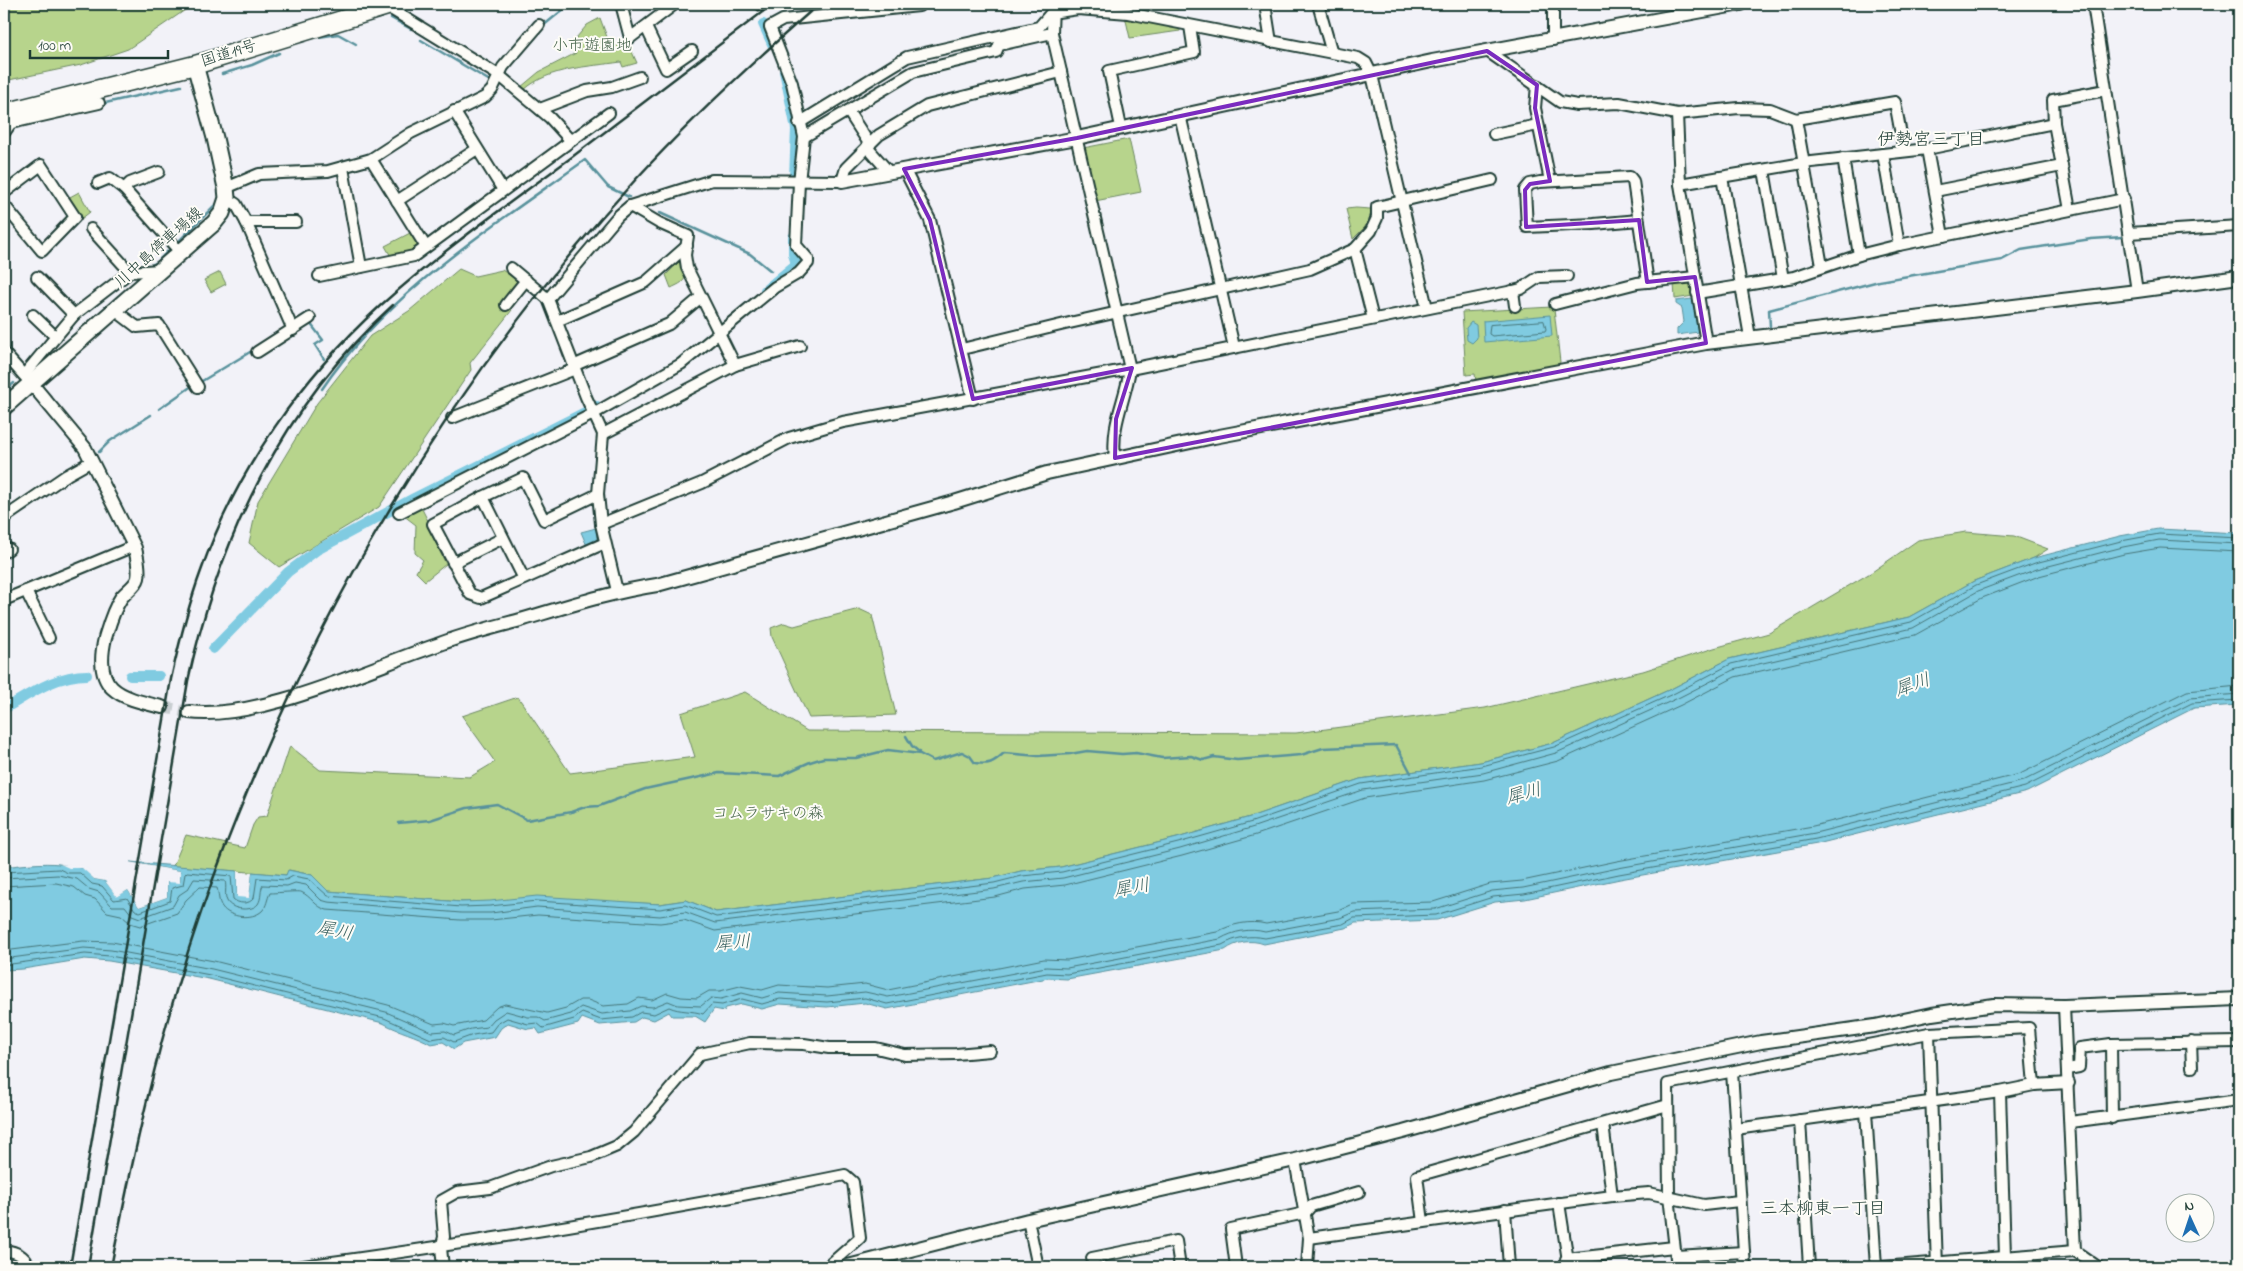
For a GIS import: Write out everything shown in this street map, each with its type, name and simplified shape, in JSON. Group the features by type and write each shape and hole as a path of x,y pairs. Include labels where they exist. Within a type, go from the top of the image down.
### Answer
{"highway":[{"name":"国道19号","path":"9,115 195,65 390,5"}],"main road":[{"path":"195,65 215,138 226,193"},
{"name":"川中島停車場線","path":"4,407 27,379 116,310 214,223 222,213 226,193"}],"street":[{"path":"621,4 630,38 675,4"},
{"path":"399,513 593,414 681,364 775,287 799,274 808,263 808,259 796,245 799,182 804,137 799,123 792,83 770,27 783,20 918,6 919,4"},
{"path":"1265,4 1271,42"},
{"path":"1318,4 1332,53"},
{"path":"1552,40 1553,4"},
{"path":"548,298 618,216 630,206 712,180 842,181 1077,138 1120,127 1487,51 1741,4"},
{"path":"2093,4 2137,291"},
{"path":"390,5 540,109 570,140"},
{"path":"799,123 907,57 1039,27 1052,8"},
{"path":"1052,8 1128,13 1358,58 1366,63 1372,75 1427,308"},
{"path":"1052,8 1052,33 1060,72 1130,368 1116,419 1113,439 1115,458"},
{"path":"293,330 246,222 236,204 226,193 259,174 328,171 371,159 411,133 484,97 498,79 503,68 539,25"},
{"path":"1120,127 1109,71 1194,52 1190,26"},
{"path":"646,27 666,69 692,50"},
{"path":"804,137 913,72 996,52 999,45 1052,33"},
{"path":"1487,51 1560,102 1577,105 1620,103 1677,114 1740,108 1770,109 1796,118 1895,102 1904,151"},
{"path":"842,181 846,168 879,135 927,106 1060,72"},
{"path":"540,109 587,91 612,87 640,77"},
{"path":"1537,85 1535,108 1550,181"},
{"path":"2070,210 2054,122 2053,100 2106,90"},
{"path":"4,133 9,115 99,103"},
{"path":"454,111 503,190"},
{"path":"848,111 868,146 889,172"},
{"path":"319,276 414,256 609,113"},
{"path":"1677,114 1680,184 1706,343"},
{"path":"1180,115 1219,290 1234,348"},
{"path":"1796,118 1822,266"},
{"path":"1680,184 1804,163 1927,149 2054,122"},
{"path":"1494,134 1538,125"},
{"path":"397,201 478,149"},
{"path":"1927,149 1943,236"},
{"path":"1883,154 1899,245"},
{"path":"1843,158 1859,255"},
{"path":"371,159 426,247"},
{"path":"4,193 42,165 75,217 42,251 4,205"},
{"path":"1934,191 2062,166"},
{"path":"344,168 361,267"},
{"path":"904,169 930,220 973,399"},
{"path":"1764,170 1783,279"},
{"path":"124,189 130,183 159,172"},
{"path":"1639,220 1528,227 1525,190 1530,184 1550,181 1630,177 1639,220 1648,282"},
{"path":"1722,177 1750,336"},
{"path":"98,183 110,178 124,189 180,252"},
{"path":"962,349 1310,269 1354,249 1371,231 1377,218 1377,207 1492,180"},
{"path":"1697,293 1783,279 1859,255 1899,245 2124,199"},
{"path":"630,206 659,223 688,236 688,246 685,255 687,268 735,365"},
{"path":"246,222 296,222"},
{"path":"2129,233 2239,226"},
{"path":"90,229 102,234 130,272"},
{"path":"558,322 646,282 688,246"},
{"path":"1354,249 1373,319"},
{"path":"511,268 548,298 574,368 603,434 598,494 601,524 617,591"},
{"path":"27,379 74,315 130,272 161,270"},
{"path":"601,524 702,483 788,438 843,422 973,399 1234,348 1513,291 1521,289 1539,278 1567,276"},
{"path":"1555,304 1648,282 1694,276"},
{"path":"37,277 74,315"},
{"path":"189,712 216,713 284,698 327,685 439,644 617,591 657,585 954,502 1047,473 1115,458 1706,343 1750,336 2137,291 2239,277"},
{"path":"506,305 526,280"},
{"path":"1513,291 1515,306"},
{"path":"452,418 574,368 669,324 701,297"},
{"path":"116,310 137,327 159,326 198,387"},
{"path":"33,315 56,337"},
{"path":"257,352 310,318"},
{"path":"603,434 735,365 800,346"},
{"path":"4,353 85,448 134,546 139,565 138,580 120,598 110,621 102,652 101,670 107,683 125,697 162,707"},
{"path":"4,518 67,474 92,461"},
{"path":"598,494 544,520 523,478 433,524 470,594 481,598 523,577 605,542"},
{"path":"483,497 523,577"},
{"path":"453,562 503,538"},
{"path":"4,600 134,546"},
{"path":"26,591 49,638"},
{"path":"844,1267 1028,1220 1295,1160 1403,1132 1611,1073 1761,1042 1875,1026 1932,1014 1994,1005 2064,1006 2239,1000"},
{"path":"2064,1006 2069,1083 2075,1252"},
{"path":"1677,1267 1669,1196 1668,1084 1929,1033 2029,1028 2034,1085"},
{"path":"1929,1033 1937,1265"},
{"path":"2191,1042 2192,1067"},
{"path":"2068,1068 2079,1067 2080,1048 2111,1044 2239,1042"},
{"path":"444,1267 442,1201 457,1192 490,1188 551,1166 591,1157 617,1146 634,1132 700,1054 750,1043 804,1044 829,1048 876,1048 905,1054 956,1054 990,1051"},
{"path":"2111,1044 2112,1118"},
{"path":"1732,1072 1739,1201 1745,1267"},
{"path":"1736,1129 2000,1092 2034,1085 2069,1083"},
{"path":"2000,1092 2005,1256"},
{"path":"2070,1122 2239,1100"},
{"path":"1423,1222 1417,1176 1668,1105"},
{"path":"1866,1111 1876,1267"},
{"path":"1800,1120 1810,1267"},
{"path":"1603,1124 1612,1196"},
{"path":"1295,1160 1309,1238 1307,1267"},
{"path":"296,1267 442,1248 732,1198 845,1176 853,1182 860,1238 827,1267"},
{"path":"1236,1267 1231,1229 1305,1213 1311,1206 1359,1192"},
{"path":"1309,1238 1612,1196 1649,1193 1704,1205 1739,1201"},
{"path":"1559,1203 1568,1263 1675,1251 1744,1252"},
{"path":"1505,1210 1509,1267"},
{"path":"1028,1220 1036,1267"},
{"path":"1094,1267 1092,1258 1176,1241 1180,1267"},
{"path":"4,1250 16,1252 26,1258 30,1267"},
{"path":"1882,1267 1937,1265 2005,1256 2075,1252 2098,1267"}],"highlighted area":[{"path":"1487,51 1537,85 1535,108 1550,181 1530,184 1525,190 1526,227 1639,220 1647,282 1695,277 1706,343 1115,458 1116,419 1132,368 973,399 930,220 904,169 1077,138"}],"green space":[{"path":"4,4 194,4 128,49 81,65 4,81"},
{"path":"1125,16 1181,27 1180,31 1130,38"},
{"name":"小市遊園地","path":"600,18 611,48 627,41 637,63 623,67 621,62 570,69 557,72 534,82 524,90 521,87 539,72 576,53 571,44 587,25"},
{"path":"1129,139 1141,192 1095,201 1083,148"},
{"path":"79,192 90,212 81,219 68,198"},
{"path":"1346,209 1370,209 1372,211 1365,227 1353,239"},
{"path":"412,232 417,241 418,249 412,254 392,258 385,246"},
{"path":"680,261 684,264 684,280 671,288 666,275"},
{"path":"459,269 475,276 502,270 518,281 503,302 512,310 470,363 471,370 379,507 279,567 249,543 258,501 317,403 370,336 409,311"},
{"path":"220,272 226,284 211,292 204,280"},
{"path":"1688,281 1692,283 1693,296 1675,299 1674,283"},
{"path":"1552,307 1554,309 1560,362 1558,367 1476,382 1475,374 1466,375 1462,312"},
{"path":"421,507 428,521 429,529 446,564 425,581 416,572 423,560 415,553 416,525 403,515"},
{"name":"コムラサキの森","path":"1966,532 2014,536 2048,549 2034,558 1974,581 1909,617 1729,659 1673,688 1553,743 1481,762 1360,779 1250,817 1177,838 1061,867 1021,871 993,878 716,912 686,900 660,904 600,901 461,902 328,891 312,875 289,870 287,875 173,866 186,835 245,848 253,825 258,817 267,816 290,746 320,770 470,777 495,762 462,716 518,697 570,773 695,757 681,713 745,692 807,731 1296,733 1485,708 1643,671 1714,648 1769,633 1872,572 1918,540"},
{"path":"859,609 872,615 896,715 809,718 772,637 771,628 784,623 794,626"}],"water":[{"path":"1692,299 1698,332 1677,335 1677,329 1684,322 1682,308 1676,304 1676,301"},
{"path":"1550,315 1552,336 1484,342 1483,321"},
{"path":"1471,322 1476,325 1477,338 1472,343 1467,340 1466,328"},
{"path":"596,528 597,542 587,546 581,532"},
{"name":"犀川","path":"2158,529 2239,533 2239,705 2194,708 2027,792 1817,844 1620,879 1525,899 1495,902 1437,920 1355,923 1345,928 1264,944 1244,942 1225,950 1067,979 1048,978 887,1009 865,1003 827,1007 780,1004 762,1009 742,1004 726,1008 724,1011 714,1009 705,1022 695,1016 672,1016 669,1012 654,1020 642,1017 634,1022 600,1025 582,1018 578,1024 540,1034 536,1028 528,1029 508,1023 501,1028 495,1037 463,1043 454,1049 443,1042 431,1044 383,1023 209,979 109,961 85,959 23,969 4,970 4,867 24,865 53,863 83,868 94,879 105,881 117,896 128,890 139,907 167,897 167,881 180,882 180,871 130,862 237,871 237,896 249,897 252,872 286,875 288,870 312,875 328,891 461,902 537,896 660,904 686,900 716,912 993,878 1021,871 1061,867 1177,838 1250,817 1360,779 1481,762 1553,743 1673,688 1729,659 1909,617 1974,581 2034,558 2120,536"}],"pier":[{"path":"128,862 180,871 180,883 167,882 167,897 139,907 128,890 117,897 105,881 94,879 82,868 69,868 60,864 84,866 95,877 107,879 118,893 129,888 140,904 165,895 165,879 177,880 177,873 130,865"},
{"path":"237,871 240,871 239,894 247,895 249,872 252,872 249,898 237,897"}],"waterway":[{"path":"543,26 570,4"},
{"path":"1059,6 1075,4"},
{"path":"1099,4 1105,4"},
{"path":"391,18 411,29"},
{"path":"763,24 772,44"},
{"path":"319,37 338,34 356,44"},
{"path":"426,37 483,71"},
{"path":"421,40 490,81"},
{"path":"222,74 252,65 279,53"},
{"path":"784,71 796,129 794,177"},
{"path":"101,104 181,86"},
{"path":"322,389 348,354 377,322 409,292 478,237 585,160 608,187 629,197"},
{"path":"180,240 215,205"},
{"path":"660,213 750,254 771,271"},
{"path":"765,290 796,264 793,254 793,237"},
{"path":"1770,326 1769,310 1879,281 2002,260 2021,250 2091,239 2123,237"},
{"path":"160,259 169,250"},
{"path":"149,266 156,263"},
{"path":"310,323 323,340 315,345 324,359"},
{"path":"202,381 250,352"},
{"path":"5,390 14,383"},
{"path":"159,409 189,388"},
{"path":"213,649 288,572 317,550 414,498 597,406"},
{"path":"99,452 110,441 151,415"},
{"path":"4,709 54,682 65,678 87,675"},
{"path":"130,676 159,676"},
{"path":"906,736 912,746 919,752"},
{"path":"398,823 430,820 467,808 497,804 527,820 571,812 585,807 599,806 645,789 719,773 779,776 823,758 856,758 888,750 920,754 933,761 962,752 970,756 975,763 984,764 994,761 1004,753 1038,756 1087,751 1122,754 1136,753 1162,758 1191,756 1203,760 1214,757 1237,760 1301,755 1323,748 1396,745 1411,773"}],"tunnel":[{"path":"162,707 189,712"}],"railway":[{"path":"70,1267 174,665 201,571 233,497 252,462 274,428 324,363 380,306 450,248 773,4"},
{"path":"111,1267 154,1071 196,926 251,783 293,689 340,597 390,508 446,421 505,337 569,256 637,178 681,132 819,4"},
{"path":"88,1267 188,681 201,628 237,526 261,477 288,430 319,386 354,344 393,305"}],"district":[{"name":"伊勢宮三丁目","path":"1931,141"},
{"name":"三本柳東一丁目","path":"1823,1210"}]}
